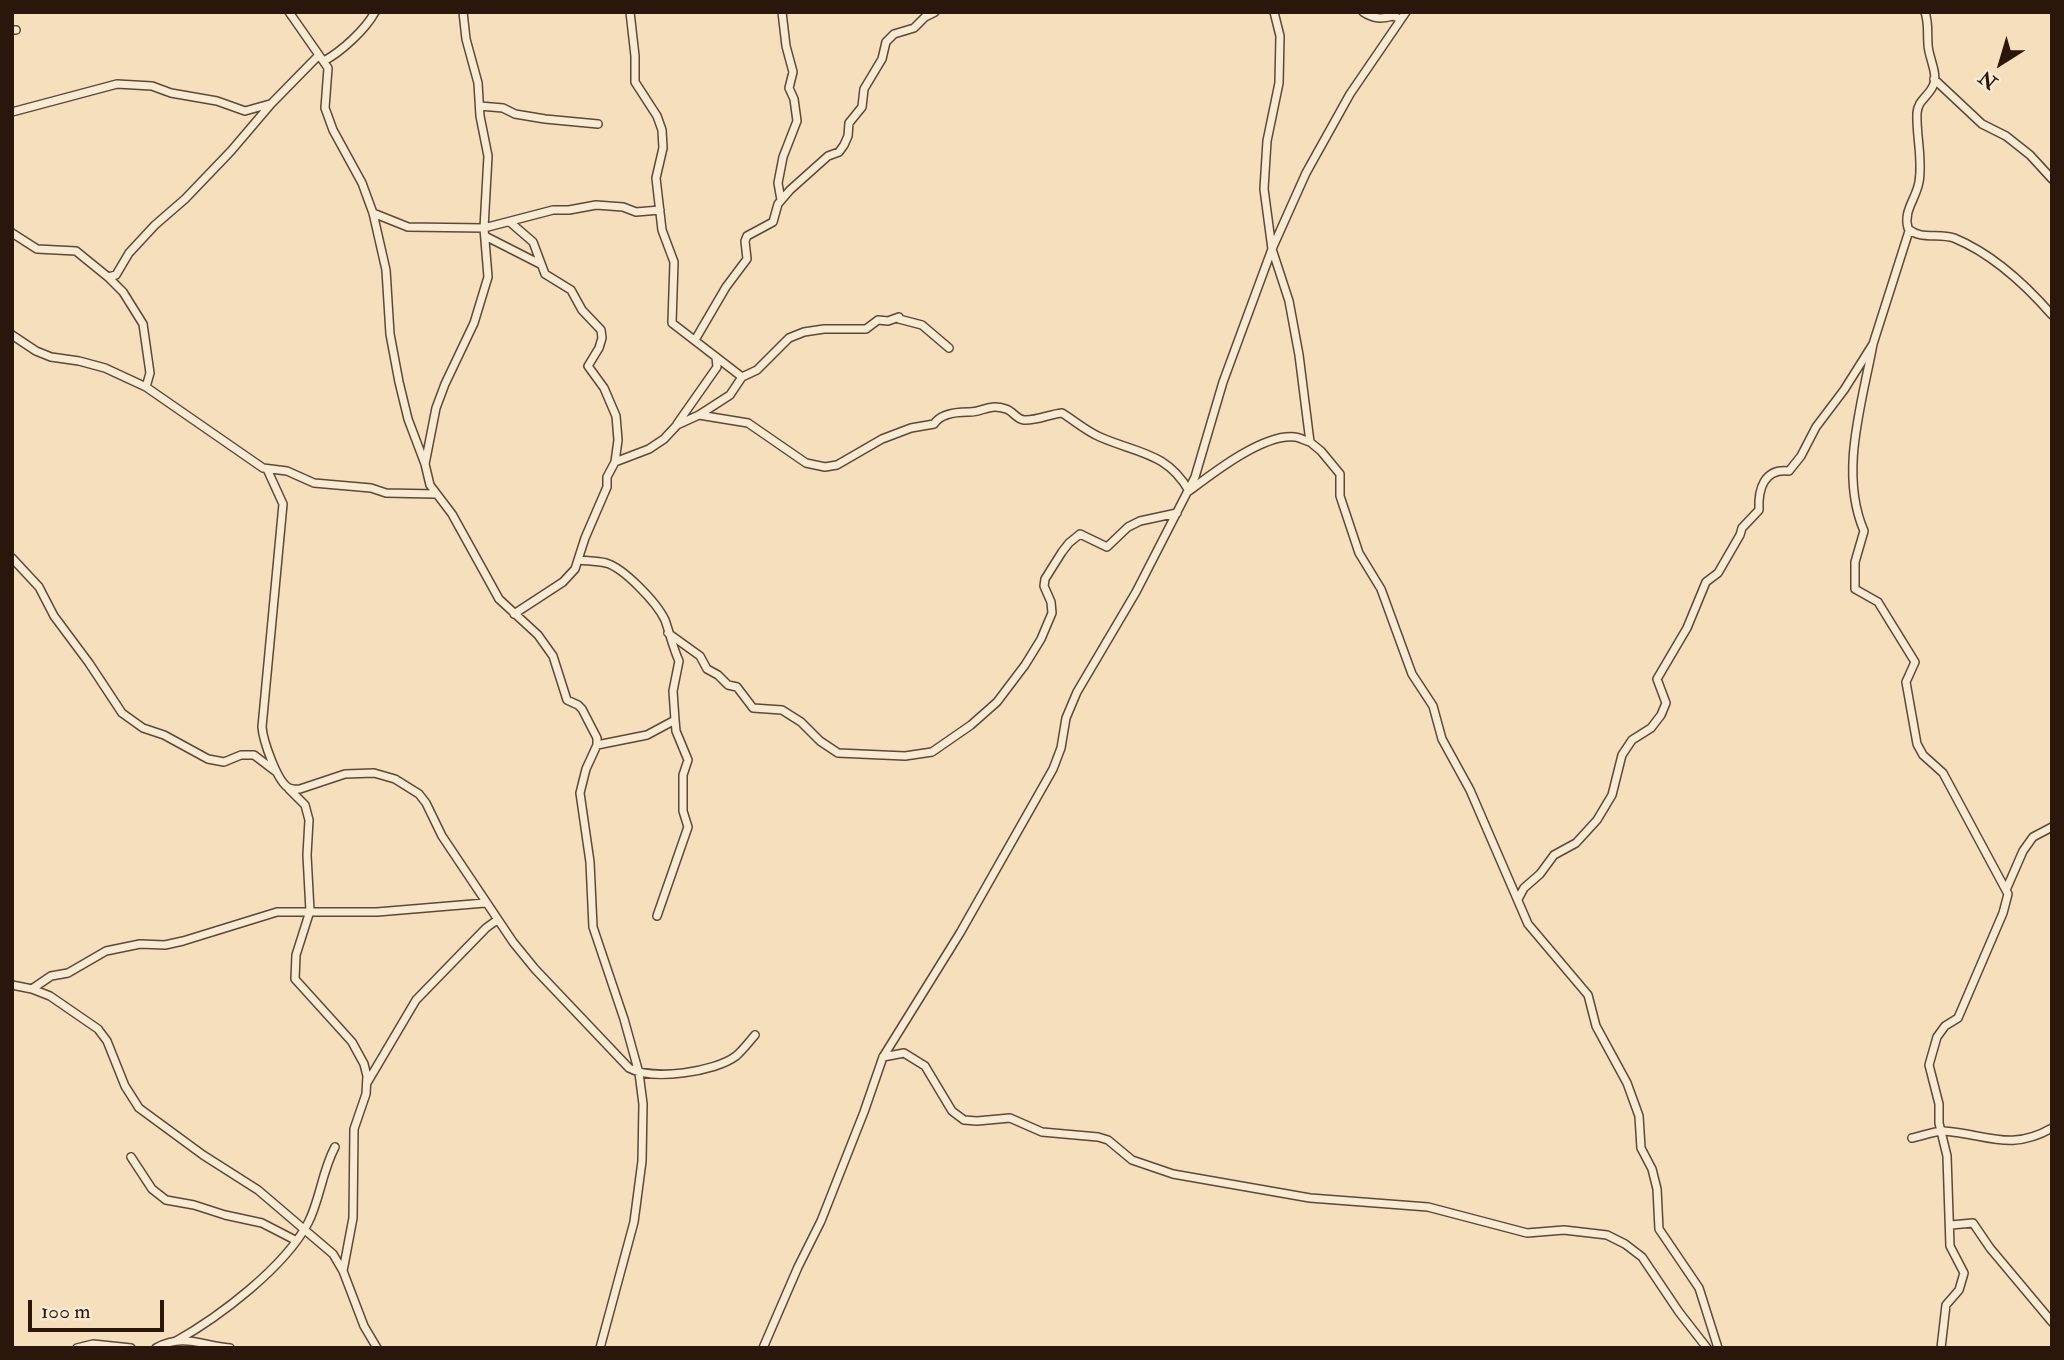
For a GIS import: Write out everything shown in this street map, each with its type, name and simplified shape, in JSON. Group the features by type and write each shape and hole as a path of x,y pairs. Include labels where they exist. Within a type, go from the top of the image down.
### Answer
{"street":[{"path":"289,12 328,68 326,108 333,130 362,183 373,213 386,270 390,334 399,382 412,433 425,464 430,485 452,514 499,599 538,635 553,656 567,700 579,705 595,731 597,745 586,768 580,793 590,862 592,916 639,1073 643,1104 639,1189 634,1222 600,1348"},
{"path":"108,277 118,273 129,253 231,151 271,104 322,58 333,56 363,28 375,12"},
{"path":"425,464 436,408 474,323 486,287 489,267 484,232 489,166 478,83 466,39 463,12"},
{"path":"630,12 635,82 657,116 662,130 663,148 656,178 662,230 674,261 673,323 742,377"},
{"path":"781,201 778,183 787,143 797,121 794,99 789,88 793,72 786,46 782,12"},
{"path":"695,340 726,287 747,258 747,236 773,222 778,204 795,184 845,145 849,123 862,107 864,89 882,58 886,43 894,34 914,27 935,12"},
{"path":"1274,12 1280,36 1279,83 1268,141 1264,190 1272,249 1289,301 1299,355 1310,442"},
{"path":"1363,12 1370,17 1384,19 1403,16"},
{"path":"1925,12 1934,85 1918,103 1921,155 1919,182 1907,211 1906,223 1909,231 1873,344 1852,477 1858,515 1864,531 1855,562 1855,589 1878,601 1915,662 1906,682 1917,744 1923,755 1943,773 2006,890 2007,900 2003,913 1958,1018 1945,1026 1937,1037 1929,1065 1939,1104 1941,1131 1947,1156 1950,1246 1964,1273 1959,1290 1946,1305 1941,1348"},
{"path":"763,1348 821,1221 883,1058 965,924 1053,769 1071,705 1189,491 1223,383 1272,249 1306,173 1356,85 1403,16"},
{"path":"1934,79 1982,124 2006,136 2030,155 2052,179"},
{"path":"12,112 117,85 152,86 171,93 217,101 245,111 271,104"},
{"path":"480,106 503,108 515,114 545,119 598,124"},
{"path":"373,213 408,227 484,232 553,210 596,205 623,207 636,212 660,210"},
{"path":"510,223 530,238 549,278 571,290 582,310 601,330 603,338 588,366 604,388 616,416 618,440 615,462 607,477 607,487 575,569 563,582 514,614"},
{"path":"1909,231 1921,235 1948,236 1969,245 2014,276 2052,315"},
{"path":"484,232 541,264"},
{"path":"12,233 37,249 76,251 123,292 143,324 150,373 146,387"},
{"path":"677,425 730,396 742,377 757,370 784,341 796,335 824,328 866,329 878,320 888,321 900,317 899,319 922,325 949,348"},
{"path":"12,335 36,351 51,357 104,368 146,387 267,469 287,471 314,483 371,488 386,493 435,494"},
{"path":"1518,899 1554,855 1576,843 1597,820 1612,795 1622,755 1632,740 1651,728 1661,715 1666,703 1657,679 1687,628 1706,582 1718,573 1742,528 1759,510 1758,495 1767,477 1778,470 1789,471 1801,456 1816,427 1844,390 1873,344"},
{"path":"615,462 649,449 664,439 677,425 717,367 716,357"},
{"path":"699,415 748,424 806,464 825,467 837,465 882,439 911,428 934,424 937,419 960,410 970,413 996,406 1025,420 1062,413 1097,436 1140,450 1168,466 1181,477 1189,491"},
{"path":"1189,491 1243,453 1271,440 1294,436 1310,442 1340,474 1340,496 1359,552 1381,589 1412,674 1433,706 1442,739 1470,790 1528,924 1536,937 1588,995 1596,1026 1626,1083 1639,1116 1641,1148 1652,1169 1657,1189 1659,1229 1699,1288 1718,1348"},
{"path":"267,469 283,504 262,722 265,742 278,773 305,805 308,815 310,911 296,955 295,979 355,1047 364,1064 366,1084 366,1094 354,1129 353,1218 343,1271"},
{"path":"668,633 700,656 706,669 718,675 728,685 737,687 752,708 782,710 838,753 905,756 932,752 971,725 997,702 1033,652 1052,613 1051,602 1044,586 1045,579 1069,542 1080,534 1107,547 1128,527 1140,521 1177,513"},
{"path":"12,558 39,587 54,616 89,663 111,701 122,713 143,728 164,735 208,759 224,762 241,755 254,755 278,773"},
{"path":"579,560 606,563 635,583 658,609 679,661 673,691 676,731 688,760 683,775 683,814 688,826 657,916"},
{"path":"597,745 647,735 675,720"},
{"path":"289,788 300,789 345,775 363,773 387,776 419,794 485,903 534,969 619,1059 639,1073 668,1075 722,1062 736,1056 755,1035"},
{"path":"2006,890 2022,851 2033,837 2052,827"},
{"path":"32,989 51,976 68,973 106,951 140,944 183,941 277,912 377,912 485,903"},
{"path":"366,1084 416,1000 497,920"},
{"path":"12,985 50,996 98,1029 107,1041 125,1086 139,1108 152,1120 258,1190 333,1254 377,1348"},
{"path":"883,1058 904,1053 920,1062 931,1072 952,1111 964,1120 1010,1118 1042,1132 1098,1137 1108,1140 1132,1160 1173,1174 1319,1199 1428,1207 1527,1233 1564,1230 1606,1235 1625,1244 1642,1257 1707,1348"},
{"path":"1912,1138 1941,1131 2015,1141 2037,1136 2052,1128"},
{"path":"156,1348 176,1341 259,1282 304,1228 335,1147"},
{"path":"131,1157 152,1189 166,1200 262,1223 295,1240"},
{"path":"1951,1225 1973,1223 1990,1248 2052,1322"},
{"path":"176,1341 199,1341 230,1348"},
{"path":"77,1348 93,1344 131,1348"}]}
